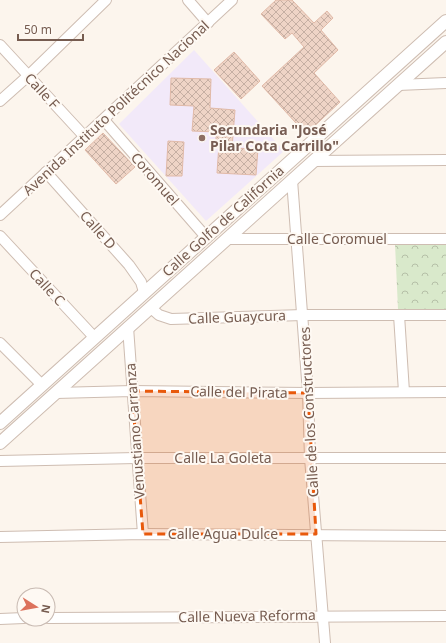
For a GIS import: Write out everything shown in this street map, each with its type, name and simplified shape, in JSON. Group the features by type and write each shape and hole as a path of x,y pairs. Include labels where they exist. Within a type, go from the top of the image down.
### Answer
{"street":[{"path":"0,101 28,76 106,0"},
{"path":"188,0 208,23"},
{"name":"Avenida Instituto Politécnico Nacional","path":"0,215 232,0"},
{"name":"Calle Golfo de California","path":"0,423 302,149 446,21"},
{"name":"Calle Golfo de California","path":"0,442 446,42"},
{"name":"Calle F","path":"0,45 85,137"},
{"path":"398,85 446,83"},
{"name":"Coromuel","path":"104,120 206,237"},
{"path":"302,149 313,161 446,160"},
{"name":"Calle D","path":"46,172 129,265 141,282 144,292"},
{"name":"Calle de los Constructores","path":"292,180 295,240 303,315 310,458 325,643"},
{"name":"Calle C","path":"0,236 94,337"},
{"path":"206,237 228,239"},
{"name":"Calle Coromuel","path":"228,239 446,239"},
{"path":"144,292 151,308"},
{"name":"Calle Guaycura","path":"151,308 159,315 171,319 303,315 446,315"},
{"path":"399,315 404,392"},
{"name":"Venustiano Carranza","path":"128,327 136,458 143,534"},
{"path":"0,343 42,385 56,393"},
{"name":"Calle del Pirata","path":"56,393 132,391 308,393 446,392"},
{"name":"Calle La Goleta","path":"0,461 136,458 446,458"},
{"name":"Calle Agua Dulce","path":"0,537 143,534 446,536"},
{"name":"Calle Nueva Reforma","path":"56,618 446,616"},
{"path":"0,618 16,618"}],"highlighted area":[{"path":"132,391 308,393 316,534 143,534"}],"shaded area":[{"name":"Secundaria \"José Pilar Cota Carrillo\"","path":"194,50 284,151 206,221 119,124"}],"green space":[{"path":"446,243 446,309 398,309 395,244"}],"building":[{"path":"276,0 292,0 314,23 327,11 333,18 321,30 338,50 314,73 340,102 306,134 262,86 304,47 292,33 285,39 261,14"},
{"path":"234,52 260,81 241,99 214,70"},
{"path":"171,78 211,79 210,108 235,110 232,148 258,149 256,175 217,173 219,144 216,144 216,132 192,131 194,106 170,105"},
{"path":"103,133 135,167 116,184 85,150"},
{"path":"168,141 184,142 182,176 166,176"}],"place":[{"name":"Secundaria \"José Pilar Cota Carrillo\"","path":"202,138"}]}
